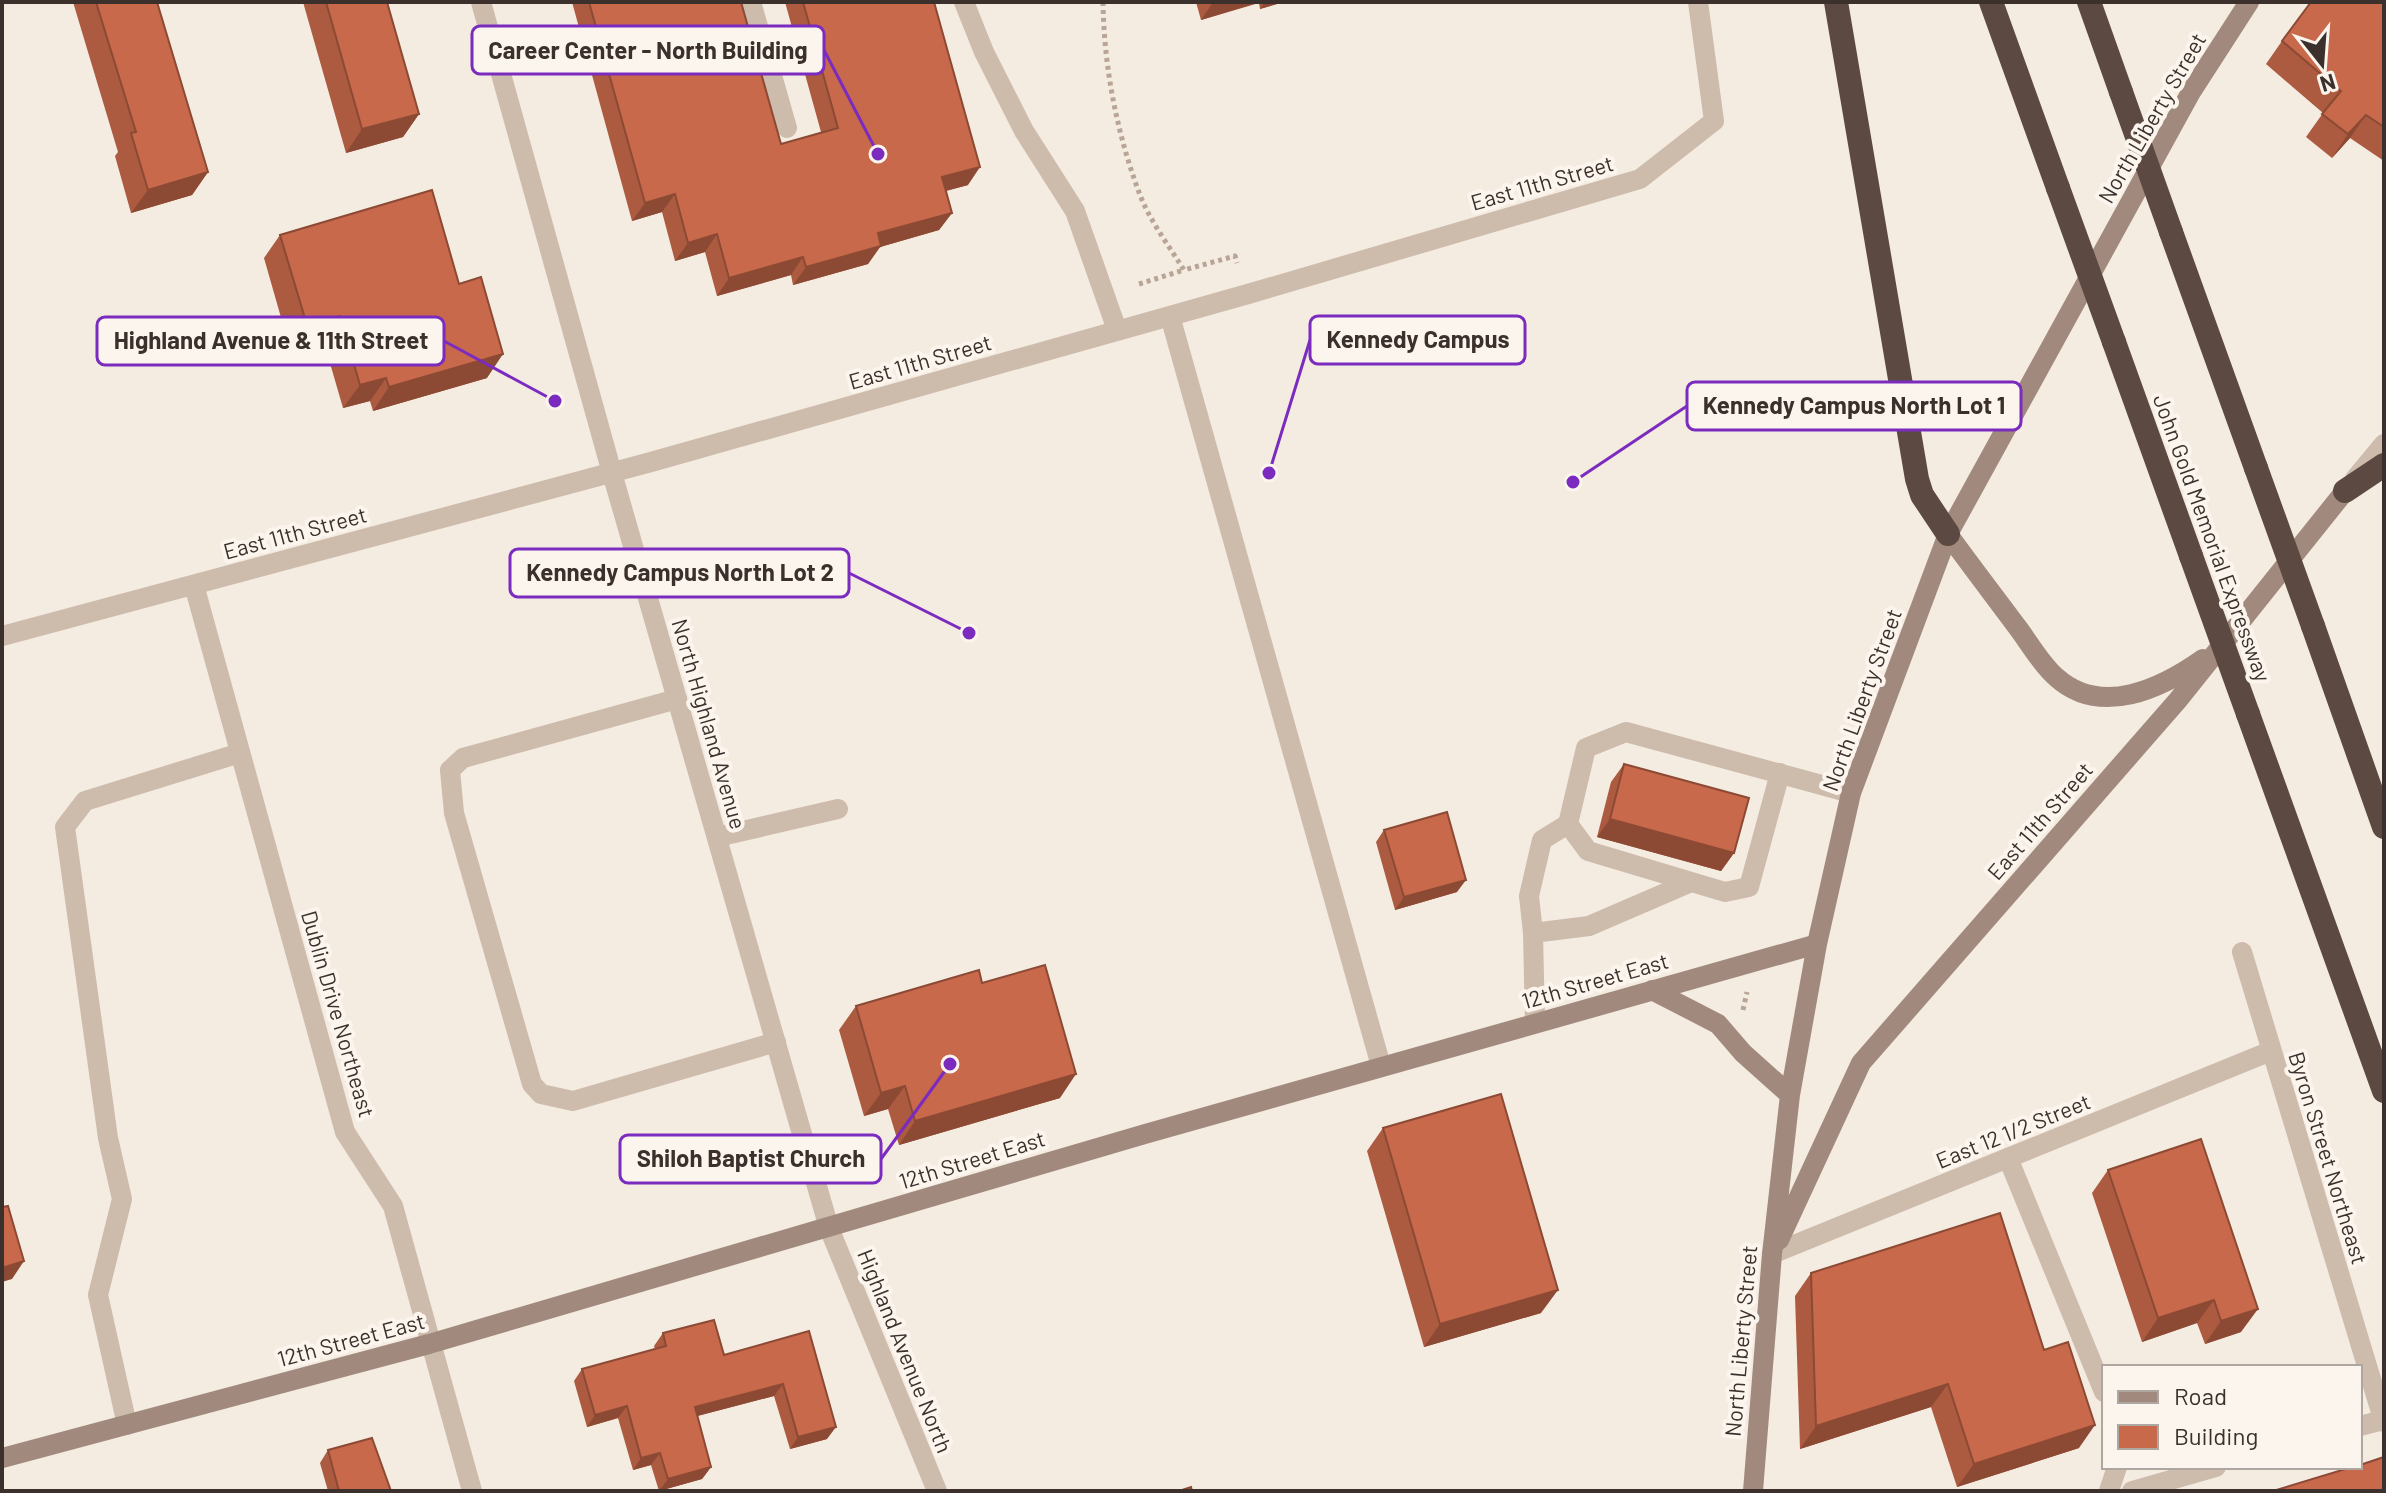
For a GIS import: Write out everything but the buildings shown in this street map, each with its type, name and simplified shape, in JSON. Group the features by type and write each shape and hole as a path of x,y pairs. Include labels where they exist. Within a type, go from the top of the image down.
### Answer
{"highway":[{"path":"1836,2 1917,479 1922,495 1948,534"},
{"name":"John Gold Memorial Expressway","path":"1991,2 2384,1091"},
{"path":"2089,2 2384,827"},
{"path":"2345,491 2384,465"},
{"path":"2353,738 2384,783"}],"main road":[{"name":"North Liberty Street","path":"1753,1491 1772,1254 1790,1095 1817,944 1851,793 1948,534 2191,92 2249,2"},
{"name":"East 11th Street","path":"1772,1254 1861,1063 2231,635 2345,491"},
{"path":"1948,534 2046,664 2071,687 2094,695 2141,694 2164,685 2231,635"},
{"name":"12th Street East","path":"2,1458 429,1344 1381,1066 1817,944"},
{"path":"1652,990 1718,1024 1743,1053 1790,1095"}],"street":[{"name":"North Highland Avenue","path":"481,2 612,473 829,1228"},
{"path":"751,2 787,128"},
{"path":"964,2 984,52 1024,131 1075,211 1117,330"},
{"name":"East 11th Street","path":"2,636 612,473 1170,316 1640,179 1714,121 1698,2"},
{"path":"1170,316 1381,1066"},
{"name":"East 11th Street","path":"2345,491 2384,444"},
{"name":"Dublin Drive Northeast","path":"194,585 345,1132 393,1206 472,1491"},
{"path":"677,699 463,758 450,770 454,813 527,1069 532,1084 541,1094 573,1101 776,1042"},
{"path":"1535,1023 1529,896 1542,840 1568,824 1586,748 1626,732 1851,793"},
{"path":"127,1425 98,1295 122,1199 108,1138 65,827 85,801 240,753"},
{"path":"1568,824 1588,851 1725,892 1749,887 1780,773"},
{"path":"717,837 838,809"},
{"path":"1533,933 1589,926 1691,882"},
{"name":"Byron Street Northeast","path":"2242,952 2384,1421"},
{"name":"East 12 1/2 Street","path":"1772,1254 2271,1051"},
{"path":"2008,1158 2102,1387"},
{"name":"Highland Avenue North","path":"829,1228 937,1491"},
{"path":"2362,1426 2384,1421"},
{"path":"2109,1491 2116,1469"},
{"path":"2132,1491 2209,1469"}],"path":[{"path":"1103,2 1104,35 1116,118 1141,197 1184,270"},
{"path":"1139,284 1235,256 1237,263"}],"place":[{"name":"Career Center - North Building","path":"878,154"},
{"name":"Highland Avenue & 11th Street","path":"555,401"},
{"name":"Kennedy Campus","path":"1269,473"},
{"name":"Kennedy Campus North Lot 1","path":"1573,482"},
{"name":"Kennedy Campus North Lot 2","path":"969,633"},
{"name":"Shiloh Baptist Church","path":"950,1064"}]}
